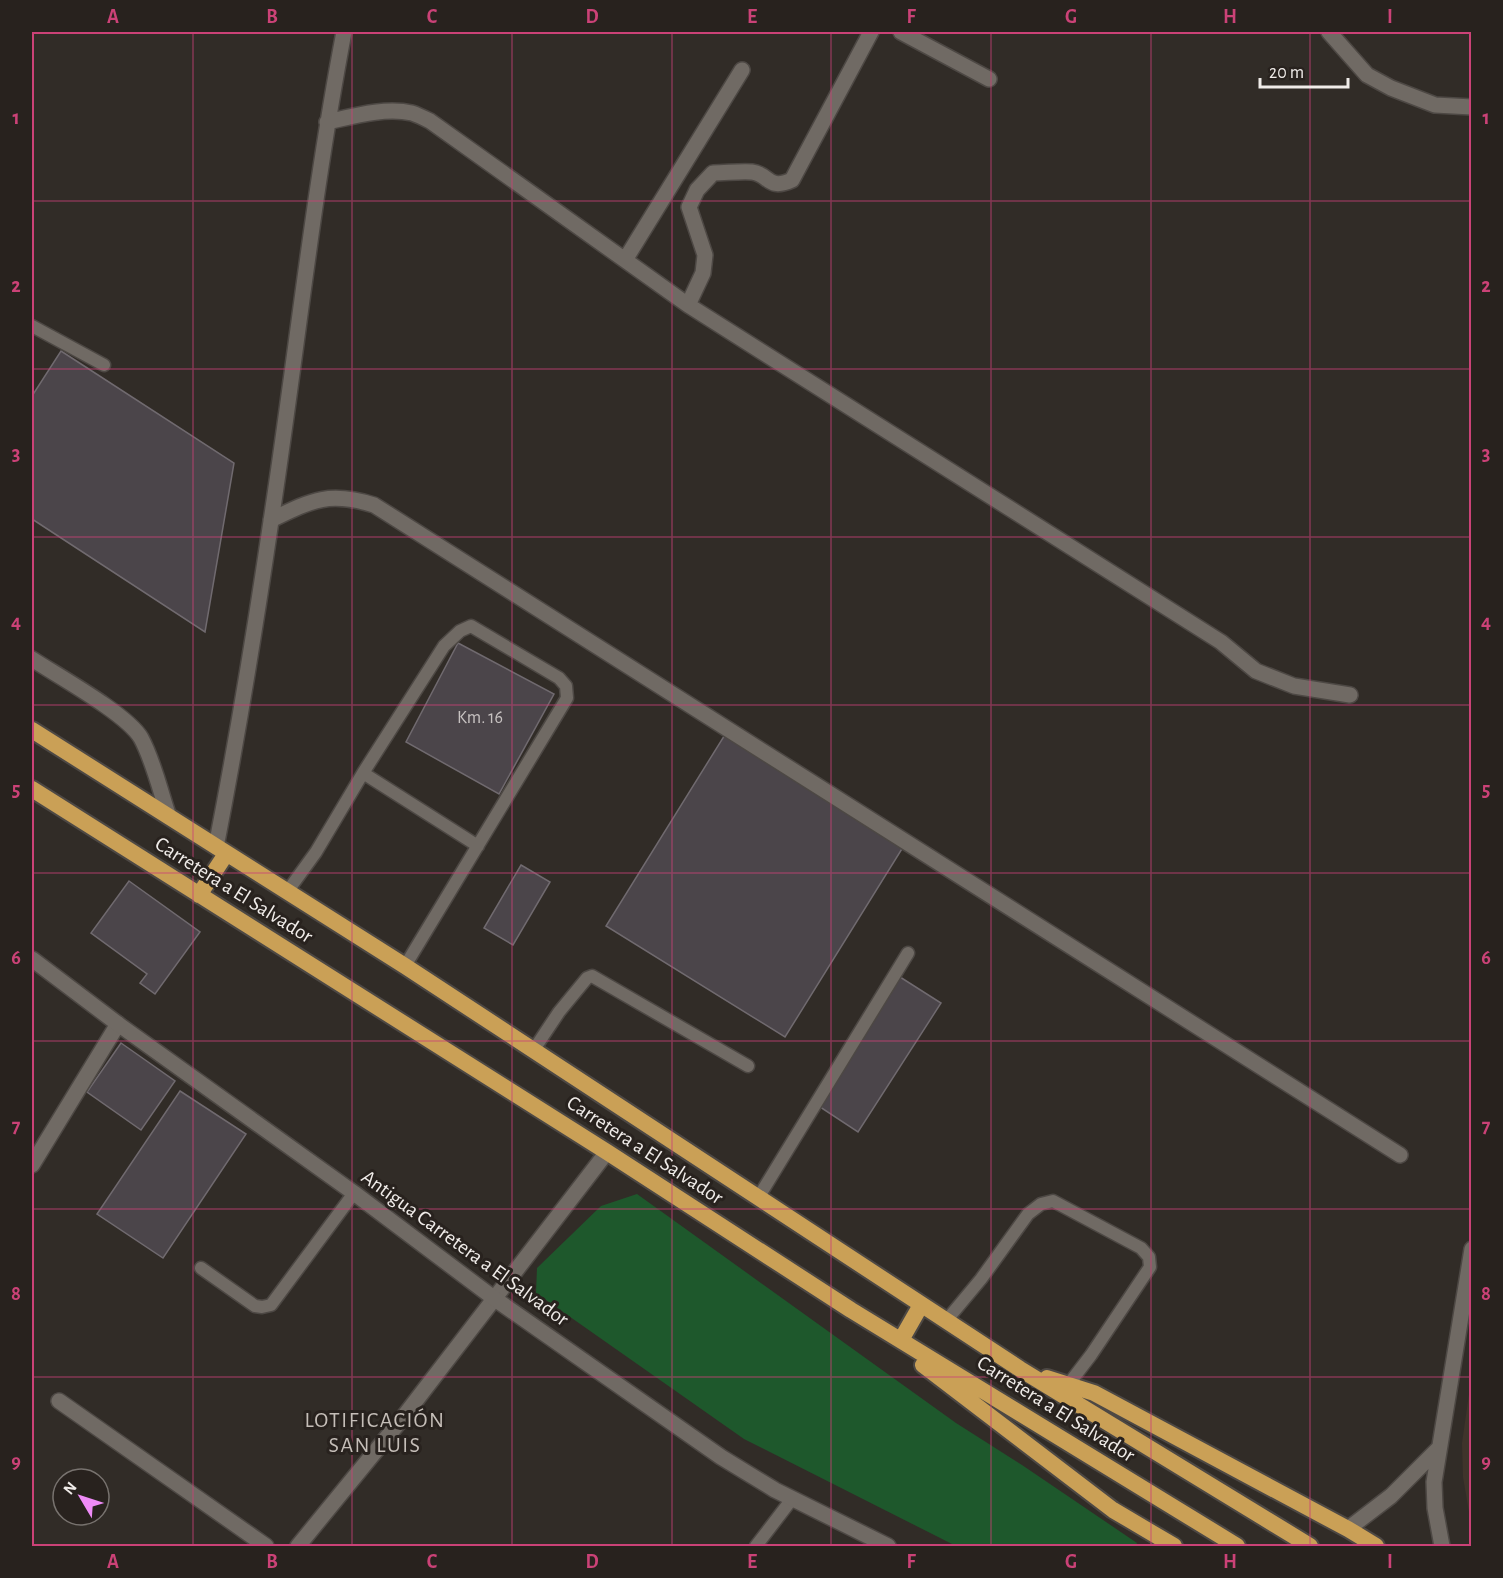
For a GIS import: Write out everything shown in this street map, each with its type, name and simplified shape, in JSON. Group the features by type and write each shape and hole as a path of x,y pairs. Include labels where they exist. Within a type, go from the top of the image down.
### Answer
{"highway":[{"name":"Carretera a El Salvador","path":"32,730 405,966 1020,1369 1310,1546"},
{"name":"Carretera a El Salvador","path":"32,789 607,1152 851,1310 1237,1546"},
{"path":"199,895 221,850"},
{"path":"901,1340 921,1305"},
{"path":"851,1310 1113,1510 1174,1546"},
{"path":"1020,1369 1094,1394 1376,1546"}],"street":[{"path":"221,850 271,520 327,122 344,32"},
{"path":"688,305 703,273 705,255 690,207 698,190 713,173 755,172 772,184 792,180 871,32"},
{"path":"901,32 989,80"},
{"path":"1329,32 1367,75 1383,84 1435,105 1472,107"},
{"path":"625,260 742,70"},
{"path":"327,122 366,114 391,112 412,113 430,121 688,305 1221,642 1256,671 1294,686 1350,695"},
{"path":"271,520 298,507 328,498 351,498 374,505 1400,1155"},
{"name":"Carretera a El Salvador","path":"32,659 127,721 140,736 150,758 169,817"},
{"name":"Antigua Carretera a El Salvador","path":"32,959 118,1024 354,1193 495,1299 721,1457 792,1499 888,1546"},
{"path":"32,1165 118,1024"},
{"path":"298,1546 401,1420 607,1152"},
{"path":"1442,1546 1435,1508 1434,1482 1472,1249"},
{"path":"60,1401 266,1546"},
{"path":"1348,1529 1391,1496 1439,1448"}],"lane":[{"path":"32,326 104,365"},
{"path":"286,892 316,852 444,646 460,631 471,626 559,678 566,686 567,698 405,966"},
{"path":"363,773 477,846"},
{"path":"758,1198 908,953"},
{"path":"533,1051 559,1012 592,975 748,1066"},
{"path":"201,1268 255,1306 262,1308 271,1305 354,1193"},
{"path":"946,1321 981,1279 1028,1214 1041,1204 1053,1202 1063,1207 1141,1248 1149,1257 1150,1267 1068,1385"},
{"path":"756,1546 792,1499"}],"shaded area":[{"path":"1471,1380 1472,1524 1463,1477 1462,1443"}],"green space":[{"path":"637,1194 956,1423 1137,1543 1136,1546 956,1546 744,1439 536,1293 537,1268 601,1206"}],"building":[{"path":"61,351 234,463 205,632 32,519 32,396"},
{"path":"458,643 554,694 499,794 406,742"},
{"path":"726,733 905,844 785,1037 606,926"},
{"path":"521,865 550,882 513,945 484,928"},
{"path":"129,881 200,932 155,994 140,983 147,974 91,933"},
{"path":"900,977 941,1003 858,1132 817,1105"},
{"path":"121,1043 175,1081 141,1130 87,1092"},
{"path":"180,1091 246,1134 163,1258 97,1214"}],"district":[{"name":"LOTIFICACIÓN SAN LUIS","path":"375,1432"}]}
